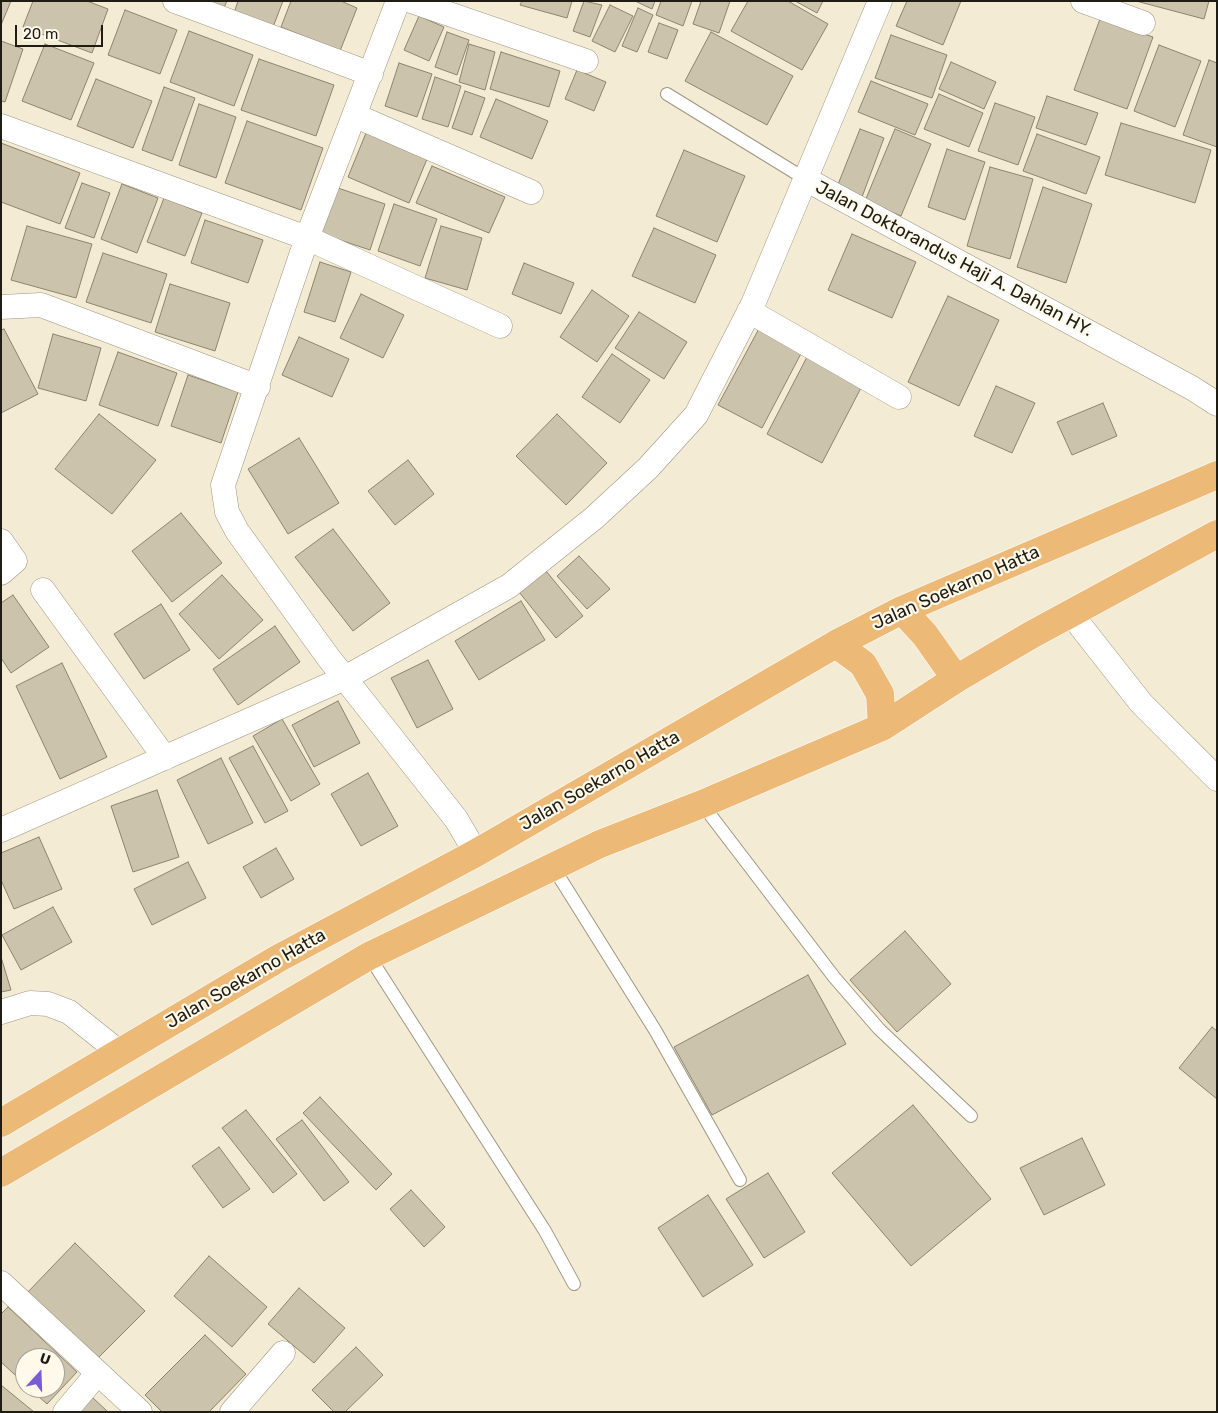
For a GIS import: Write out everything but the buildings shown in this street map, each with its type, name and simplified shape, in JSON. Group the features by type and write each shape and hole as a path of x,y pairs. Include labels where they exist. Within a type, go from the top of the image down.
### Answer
{"highway":[{"name":"Jalan Soekarno Hatta","path":"1,1123 279,958 476,853 836,644 902,610 1217,475"},
{"path":"1,1173 369,956 600,844 702,804 882,727 956,679 1217,534"},
{"path":"902,610 925,635 956,679"},
{"path":"836,644 863,664 880,694 882,727"}],"street":[{"path":"175,1 371,74"},
{"path":"398,1 356,116 307,238 258,387 222,485 227,512 257,559 345,678 456,819 476,853"},
{"path":"411,1 586,61"},
{"name":"Jalan Doktorandus Haji A. Dahlan HY.","path":"880,1 807,180 1192,388 1217,404"},
{"path":"1084,1 1143,23"},
{"path":"356,116 531,192"},
{"path":"1,126 307,238 500,326"},
{"path":"1,830 345,678 509,586 594,518 648,468 696,415 749,311 807,180"},
{"path":"1,307 41,305 258,387"},
{"path":"749,311 899,398"},
{"path":"1,541 14,560 1,573"},
{"path":"42,590 54,602 165,758"},
{"path":"1071,614 1141,703 1217,779"},
{"path":"1,1012 30,1003 48,1004 69,1012 100,1034 119,1052"},
{"path":"1,1283 140,1412"},
{"path":"232,1412 283,1353"},
{"path":"64,1412 97,1374"}],"lane":[{"path":"667,94 807,180"},
{"path":"702,804 840,984 879,1029 971,1116"},
{"path":"553,867 655,1030 740,1180"},
{"path":"369,956 545,1232 574,1284"}]}
